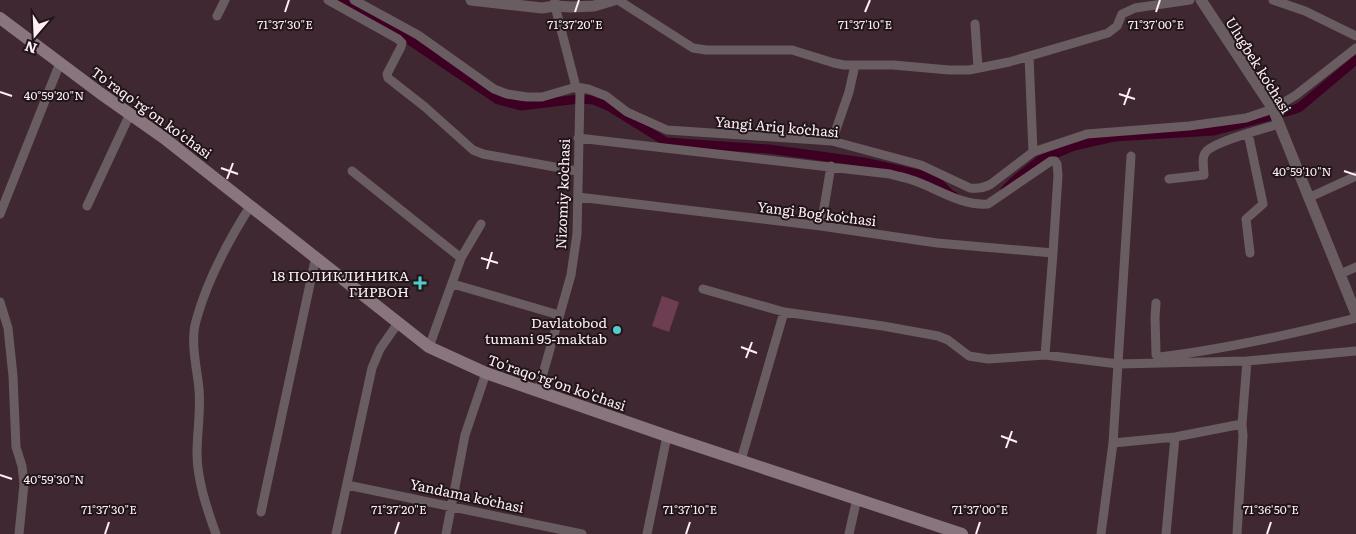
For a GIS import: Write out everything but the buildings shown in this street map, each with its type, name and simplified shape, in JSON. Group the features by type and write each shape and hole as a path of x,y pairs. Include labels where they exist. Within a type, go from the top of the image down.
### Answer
{"main road":[{"name":"To'raqo'rg'on ko'chasi","path":"0,18 164,138 429,347 486,374 962,534"}],"street":[{"path":"217,16 224,0"},
{"path":"328,0 398,39 402,44 387,74 388,78 425,107 473,150 493,157 528,161 577,171"},
{"name":"Yangi Ariq koʻchasi","path":"354,0 418,35 498,92 542,97 588,89 606,96 627,112 667,130 832,141 921,165 976,189 984,188 991,184 1033,152 1087,134 1189,126 1246,118 1273,109 1296,95 1356,48"},
{"path":"471,0 542,8 555,3 571,7 594,6 614,0"},
{"path":"618,0 693,48 706,50 792,50 834,63 893,65 950,70 978,68 1029,56 1108,33 1116,26 1122,14 1135,8 1190,0"},
{"name":"Ulugʻbek koʻchasi","path":"1200,0 1273,109 1356,314"},
{"path":"1273,0 1305,11 1356,36"},
{"name":"Nizomiy koʻchasi","path":"538,391 571,275 578,197 577,171 580,103 555,3"},
{"path":"975,24 978,68"},
{"path":"1029,56 1033,152"},
{"path":"0,214 60,63"},
{"path":"832,141 849,92 855,65"},
{"path":"87,206 130,114"},
{"path":"1169,179 1204,175 1204,157 1207,151 1248,133 1279,124"},
{"path":"1248,133 1263,204 1246,219 1250,253"},
{"path":"578,138 890,174 910,179 966,203 977,205 988,204 1052,161 1056,162 1058,175 1054,252 1045,355"},
{"path":"1102,534 1112,443 1131,156"},
{"path":"821,226 831,166"},
{"path":"352,171 462,258"},
{"path":"1308,198 1356,176"},
{"name":"Yangi Bogʻ koʻchasi","path":"578,197 821,226 937,243 1054,252"},
{"path":"216,534 197,464 200,410 194,338 195,323 218,263 230,238 251,205"},
{"path":"429,347 462,258 481,224"},
{"path":"261,512 316,256"},
{"path":"1340,274 1356,267"},
{"path":"453,284 559,315"},
{"path":"703,289 784,312 884,326 938,336 948,340 969,356 988,359 1045,355 1118,364 1247,361 1356,351"},
{"path":"0,302 8,328 13,376 16,447 22,466 24,484 19,534"},
{"path":"1156,303 1156,355 1160,357 1234,346 1290,335 1356,318"},
{"path":"741,460 784,312"},
{"path":"336,534 372,368 380,349 398,323"},
{"path":"1237,534 1247,361"},
{"path":"446,534 465,435 486,374"},
{"path":"1112,443 1175,437 1242,424"},
{"path":"647,534 667,436"},
{"path":"1166,534 1175,437"},
{"name":"Yandama koʻchasi","path":"347,484 582,534"},
{"path":"849,534 857,498"}],"shaded area":[{"path":"662,296 679,302 669,332 652,326"}],"waterway":[{"path":"339,0 403,36 498,100 521,106 579,99 594,100 608,106 666,142 769,149 864,162 926,176 938,182 954,196"},
{"path":"1005,190 1040,160 1074,146 1114,137 1214,131 1293,110 1300,107 1356,60"}],"place":[{"name":"18 ПОЛИКЛИНИКА ГИРВОН","path":"420,283"},
{"name":"Davlatobod tumani 95-maktab","path":"617,330"}]}
